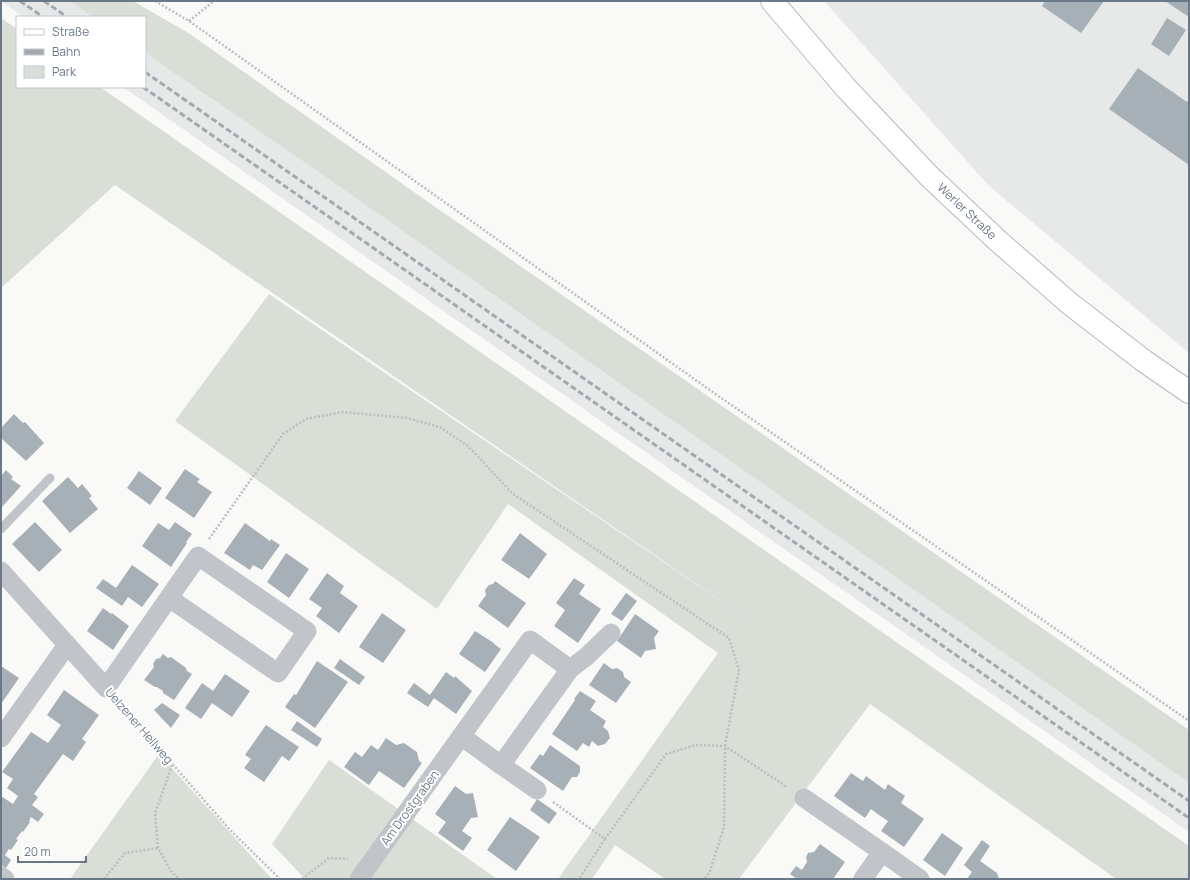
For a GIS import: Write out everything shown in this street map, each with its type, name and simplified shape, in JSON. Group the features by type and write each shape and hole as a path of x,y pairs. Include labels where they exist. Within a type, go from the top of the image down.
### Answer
{"main road":[{"name":"Werler Straße","path":"772,1 846,88 929,176 997,240 1069,303 1144,361 1189,392"}],"street":[{"path":"106,688 198,556 307,631 278,673 169,598"},
{"name":"Uelzener Hellweg","path":"1,571 106,688"},
{"path":"501,765 570,669 586,657 611,632"},
{"name":"Am Drostgraben","path":"359,879 530,640 570,669"},
{"path":"3,732 67,645"},
{"path":"461,736 537,790"},
{"path":"804,798 920,879"},
{"path":"863,879 882,852"},
{"path":"1,876 5,879"}],"lane":[{"path":"1,529 50,478"}],"path":[{"path":"155,1 189,21 714,393 1189,721"},
{"path":"189,21 214,1"},
{"path":"198,556 283,434 306,419 342,412 407,418 440,427 468,446 513,494 729,638 739,670 725,746 724,828 710,871 705,879"},
{"name":"Uelzener Hellweg","path":"106,688 230,830 280,879"},
{"path":"579,879 605,839 666,754 696,745 725,746 804,798"},
{"path":"172,764 155,814 158,848 171,871 179,879"},
{"path":"537,790 605,839"},
{"path":"104,879 125,853 158,848"}],"shaded area":[{"path":"1,1 70,1 92,16 22,16"},
{"path":"824,1 1189,1 1189,353 989,186"},
{"path":"146,54 330,180 1189,783 1189,832 124,88 146,88"}],"green space":[{"path":"70,1 133,1 190,34 421,197 1189,730 1189,783 330,180 146,54 146,16 92,16"},
{"path":"1,18 16,28 16,88 101,88 1189,846 1189,879 1116,879 870,704 739,879 665,879 615,845 592,879 558,879 718,653 508,504 437,609 175,421 269,294 755,624 115,185 1,288"},
{"path":"159,754 272,879 70,879"},
{"path":"329,760 497,879 305,879 272,844"}],"building":[{"path":"1045,1 1104,1 1081,33 1042,6"},
{"path":"1165,1 1189,1 1189,17"},
{"path":"1167,18 1186,30 1169,56 1151,44"},
{"path":"1138,68 1187,102 1189,99 1189,165 1109,109"},
{"path":"14,414 23,423 25,422 44,443 26,461 1,438 1,428"},
{"path":"185,469 200,479 197,482 212,492 194,518 165,498"},
{"path":"6,470 13,477 11,479 21,486 1,508 1,476"},
{"path":"139,471 162,488 150,505 127,488"},
{"path":"68,477 78,488 82,484 92,496 89,498 98,509 70,533 42,501"},
{"path":"35,522 62,550 39,572 12,544"},
{"path":"175,522 192,534 171,567 142,546 158,523 169,530"},
{"path":"245,523 270,541 271,539 280,545 262,570 253,565 250,570 224,553"},
{"path":"520,533 547,554 529,579 501,560"},
{"path":"286,553 309,569 289,598 267,582"},
{"path":"132,565 159,584 142,607 128,597 122,606 96,588 103,579 116,588"},
{"path":"327,573 344,586 340,593 358,606 339,633 316,616 322,608 309,599"},
{"path":"574,578 585,585 579,594 601,609 578,643 554,626 565,610 556,603"},
{"path":"495,581 526,603 508,628 478,606 486,595 485,590"},
{"path":"626,593 637,601 622,621 611,614"},
{"path":"103,608 129,626 113,650 87,631"},
{"path":"382,613 406,630 383,663 359,647"},
{"path":"635,614 659,631 654,638 656,649 645,651 641,658 617,641"},
{"path":"475,631 501,649 485,672 459,654"},
{"path":"163,654 168,658 171,657 192,674 174,700 157,687 144,680 154,667 153,664 156,659 160,658"},
{"path":"340,659 365,677 359,685 334,668"},
{"path":"317,661 348,682 315,728 285,707 294,694 296,695"},
{"path":"604,663 612,669 617,668 623,672 624,677 631,682 616,703 589,685"},
{"path":"1,666 19,678 1,704"},
{"path":"446,672 454,678 455,676 472,691 456,714 434,698 428,707 407,693 414,683 430,695"},
{"path":"225,674 250,691 232,717 212,703 201,719 185,708 202,683 213,691"},
{"path":"64,690 99,715 82,739 86,742 73,761 63,754 34,794 38,797 32,805 44,814 38,822 31,817 30,822 16,839 18,840 11,850 9,849 5,855 11,860 6,868 1,865 1,796 13,804 18,796 7,788 13,779 2,772 31,732 48,743 61,725 47,715"},
{"path":"580,691 596,701 590,710 606,721 603,727 608,731 610,738 605,744 598,746 592,741 589,747 583,743 577,751 552,734"},
{"path":"162,703 180,715 171,728 154,710"},
{"path":"297,721 322,739 317,747 291,730"},
{"path":"266,725 299,747 289,761 282,756 264,782 244,768 251,759 245,755"},
{"path":"386,738 396,745 404,743 417,752 419,761 422,763 404,788 379,771 369,785 344,767 355,752 362,757 371,745 378,750"},
{"path":"550,745 580,766 580,772 577,777 572,777 563,791 530,768 540,754 543,756"},
{"path":"851,773 863,781 866,776 885,790 888,784 905,796 901,803 924,819 904,847 881,831 888,821 871,809 865,818 834,796"},
{"path":"455,786 466,794 473,793 478,817 471,818 462,831 472,838 463,851 438,833 446,822 435,814"},
{"path":"537,799 557,813 549,824 530,810"},
{"path":"510,817 540,837 516,871 487,850"},
{"path":"942,833 963,848 945,876 923,860"},
{"path":"982,840 990,846 980,861 997,873 999,879 967,879 972,872 964,865"},
{"path":"820,844 845,862 833,879 797,879 790,874 796,866 802,870 807,862 806,857 808,853 814,852"}],"railway":[{"path":"20,1 42,16"},
{"path":"44,1 66,16"},
{"path":"146,73 1189,801"},
{"path":"144,88 1189,818"}]}
